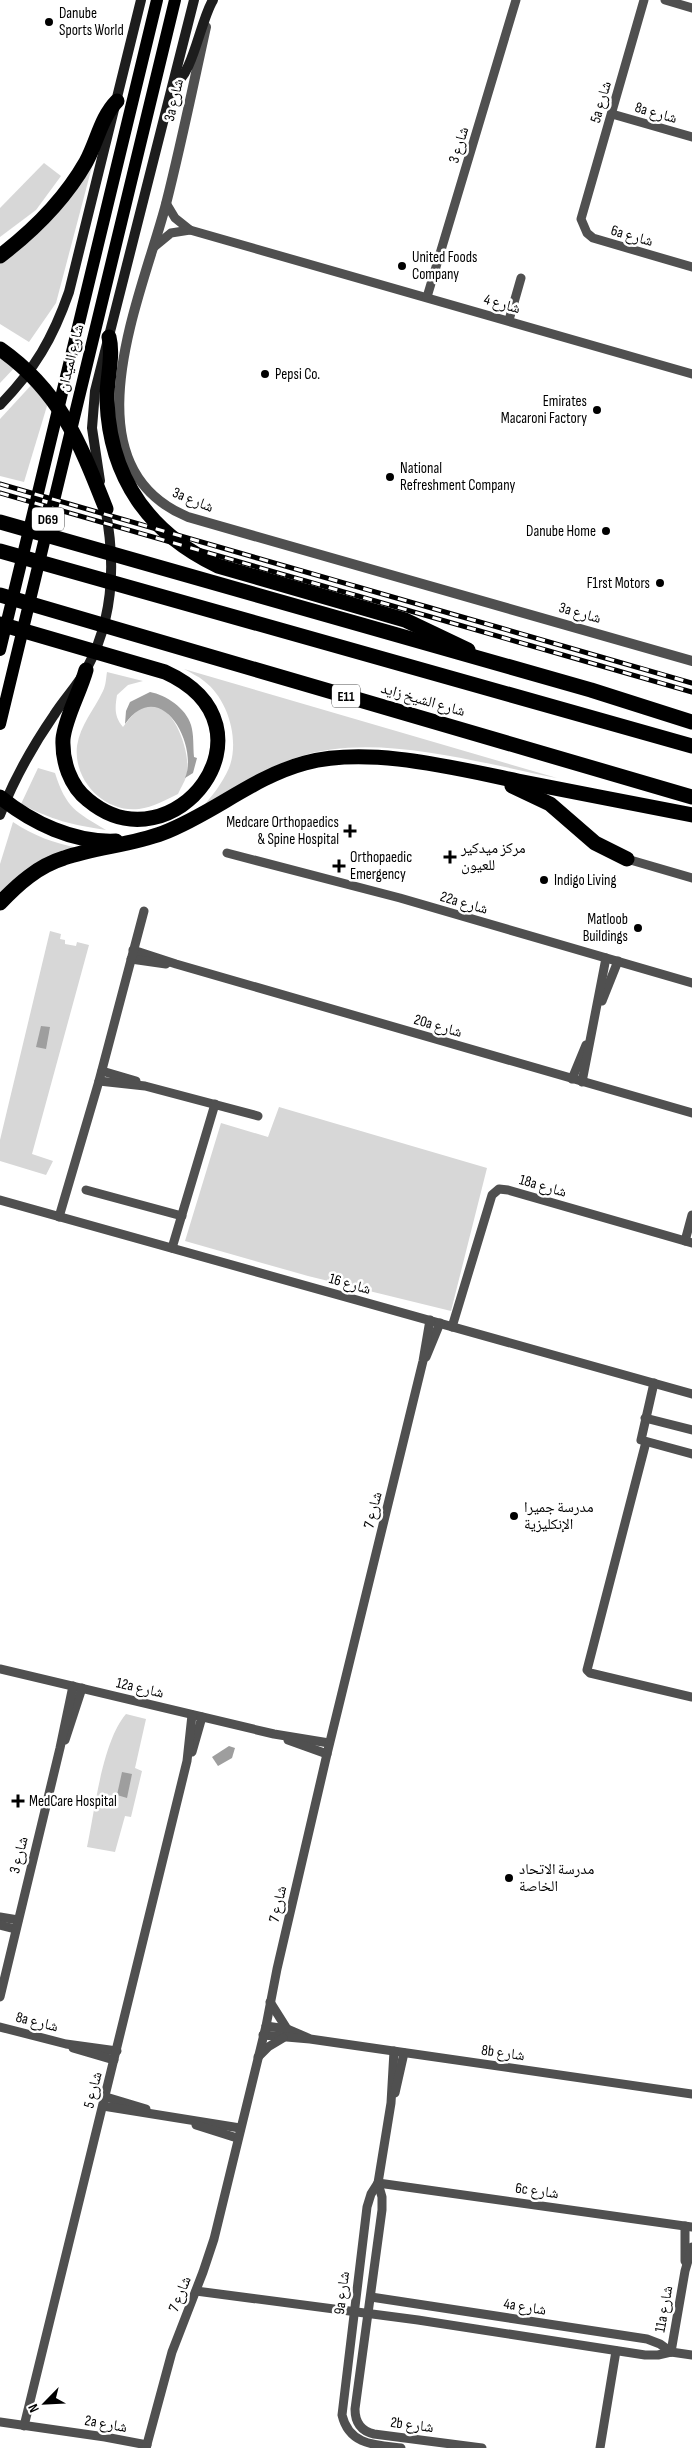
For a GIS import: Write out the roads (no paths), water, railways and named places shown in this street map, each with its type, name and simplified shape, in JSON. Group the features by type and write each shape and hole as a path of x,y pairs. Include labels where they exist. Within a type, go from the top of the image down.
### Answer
{"highway":[{"path":"0,256 34,227 65,192 86,162 106,114 117,100"},
{"path":"108,337 110,348 106,399 112,441 118,461 136,500 164,532 193,553 218,566 405,620 445,637 484,660"},
{"path":"0,349 32,374 59,406 78,441 106,509"},
{"path":"0,522 591,690 692,722"},
{"name":"شارع الشيخ زايد","path":"0,550 692,746"},
{"name":"شارع الشيخ زايد","path":"0,595 692,797"},
{"path":"0,624 165,672 189,685 207,706 217,731 217,759 212,771 197,792 177,808 153,818 127,819 111,815 97,808 79,791 67,770 64,738 86,670"},
{"path":"0,903 22,881 49,864 71,856 148,838 195,818 272,774 307,762 344,757 381,757 475,772 692,815"},
{"path":"475,772 542,799 556,808 595,843 627,859"},
{"path":"0,797 38,822 90,840 110,841 148,838"}],"main road":[{"path":"0,404 29,373 39,358 57,326 69,292 140,0"},
{"name":"شارع الميدان","path":"0,650 157,0"},
{"name":"شارع الميدان","path":"0,724 174,0"},
{"path":"0,815 26,759 86,670 103,628 110,594 112,543 92,428 95,390 194,0"},
{"path":"173,85 182,80 204,18 213,0"}],"street":[{"name":"3a شارع","path":"213,0 166,203 125,351 119,398 121,430 130,462 145,488 156,499 188,517 692,661"},
{"name":"شارع 3","path":"428,297 516,0"},
{"name":"5a شارع","path":"582,212 644,0"},
{"path":"665,0 692,8"},
{"name":"8a شارع","path":"612,114 692,137"},
{"name":"شارع 4","path":"166,203 175,218 190,230"},
{"name":"6a شارع","path":"582,212 583,226 593,238 692,267"},
{"name":"شارع 4","path":"154,247 171,232 190,230 692,374"},
{"path":"509,320 521,278"},
{"name":"22a شارع","path":"227,853 400,898 692,983"},
{"path":"627,859 692,878"},
{"path":"59,1217 102,1071 144,911"},
{"name":"20a شارع","path":"134,950 176,964 692,1113"},
{"path":"582,1082 598,1008 606,958"},
{"name":"20a شارع","path":"131,960 176,964"},
{"path":"598,1008 618,961"},
{"path":"572,1079 590,1039"},
{"path":"102,1071 145,1086 258,1116"},
{"path":"99,1081 145,1086"},
{"path":"172,1248 215,1104"},
{"name":"18a شارع","path":"452,1327 492,1195 498,1189 508,1190 688,1242"},
{"path":"86,1190 182,1216"},
{"name":"شارع 16","path":"0,1200 692,1394"},
{"path":"688,1242 692,1215"},
{"name":"شارع 7","path":"146,2447 172,2352 214,2239 237,2138 266,2026 329,1743 423,1361 430,1320"},
{"name":"شارع 7","path":"423,1361 440,1323"},
{"path":"654,1383 641,1438 646,1442 692,1454"},
{"path":"645,1418 692,1430"},
{"path":"646,1442 587,1670 590,1674 692,1697"},
{"name":"12a شارع","path":"0,1669 274,1734 329,1743"},
{"name":"شارع 3","path":"0,1997 15,1929 77,1687"},
{"name":"شارع 5","path":"24,2426 106,2097 197,1716"},
{"name":"12a شارع","path":"274,1734 327,1754"},
{"path":"0,1917 18,1920"},
{"path":"0,1925 15,1929"},
{"path":"258,2057 285,2033 270,2002"},
{"name":"8b شارع","path":"266,2026 310,2039 692,2094"},
{"name":"8a شارع","path":"0,2028 66,2044 114,2060"},
{"name":"8b شارع","path":"263,2035 285,2033"},
{"name":"8a شارع","path":"66,2044 117,2051"},
{"name":"9a شارع","path":"342,2409 369,2201 378,2183 399,2052"},
{"path":"106,2097 237,2138"},
{"path":"103,2106 155,2113"},
{"path":"187,2121 240,2128"},
{"name":"9a شارع","path":"355,2409 382,2204 378,2183"},
{"name":"6c شارع","path":"378,2183 689,2227"},
{"name":"11a شارع","path":"670,2352 685,2271 689,2227"},
{"name":"11a شارع","path":"685,2271 692,2247"},
{"name":"4a شارع","path":"196,2291 418,2320 616,2351 651,2355 670,2352 692,2355"},
{"name":"4a شارع","path":"371,2297 647,2339 660,2344 670,2352"},
{"path":"418,2320 420,2305"},
{"path":"600,2448 616,2351"},
{"name":"2b شارع","path":"342,2409 345,2426 358,2440 369,2444 401,2448"},
{"name":"2b شارع","path":"355,2409 358,2424 369,2433 482,2448"},
{"name":"2a شارع","path":"0,2422 105,2437 146,2447"}],"railway":[{"path":"0,484 692,683"},
{"path":"0,493 692,692"}],"place":[{"name":"Danube Sports World","path":"49,22"},
{"name":"United Foods Company","path":"402,266"},
{"name":"Pepsi Co.","path":"265,374"},
{"name":"Emirates Macaroni Factory","path":"597,410"},
{"name":"National Refreshment Company","path":"390,477"},
{"name":"Danube Home","path":"606,531"},
{"name":"F1rst Motors","path":"660,583"},
{"name":"Medcare Orthopaedics & Spine Hospital","path":"350,831"},
{"name":"مركز ميدكير للعيون","path":"450,857"},
{"name":"Orthopaedic Emergency","path":"339,866"},
{"name":"Indigo Living","path":"544,880"},
{"name":"Matloob Buildings","path":"638,928"},
{"name":"مدرسة جميرا الإنكليزية","path":"514,1516"},
{"name":"MedCare Hospital","path":"18,1801"},
{"name":"مدرسة الاتحاد الخاصة","path":"509,1878"}]}
